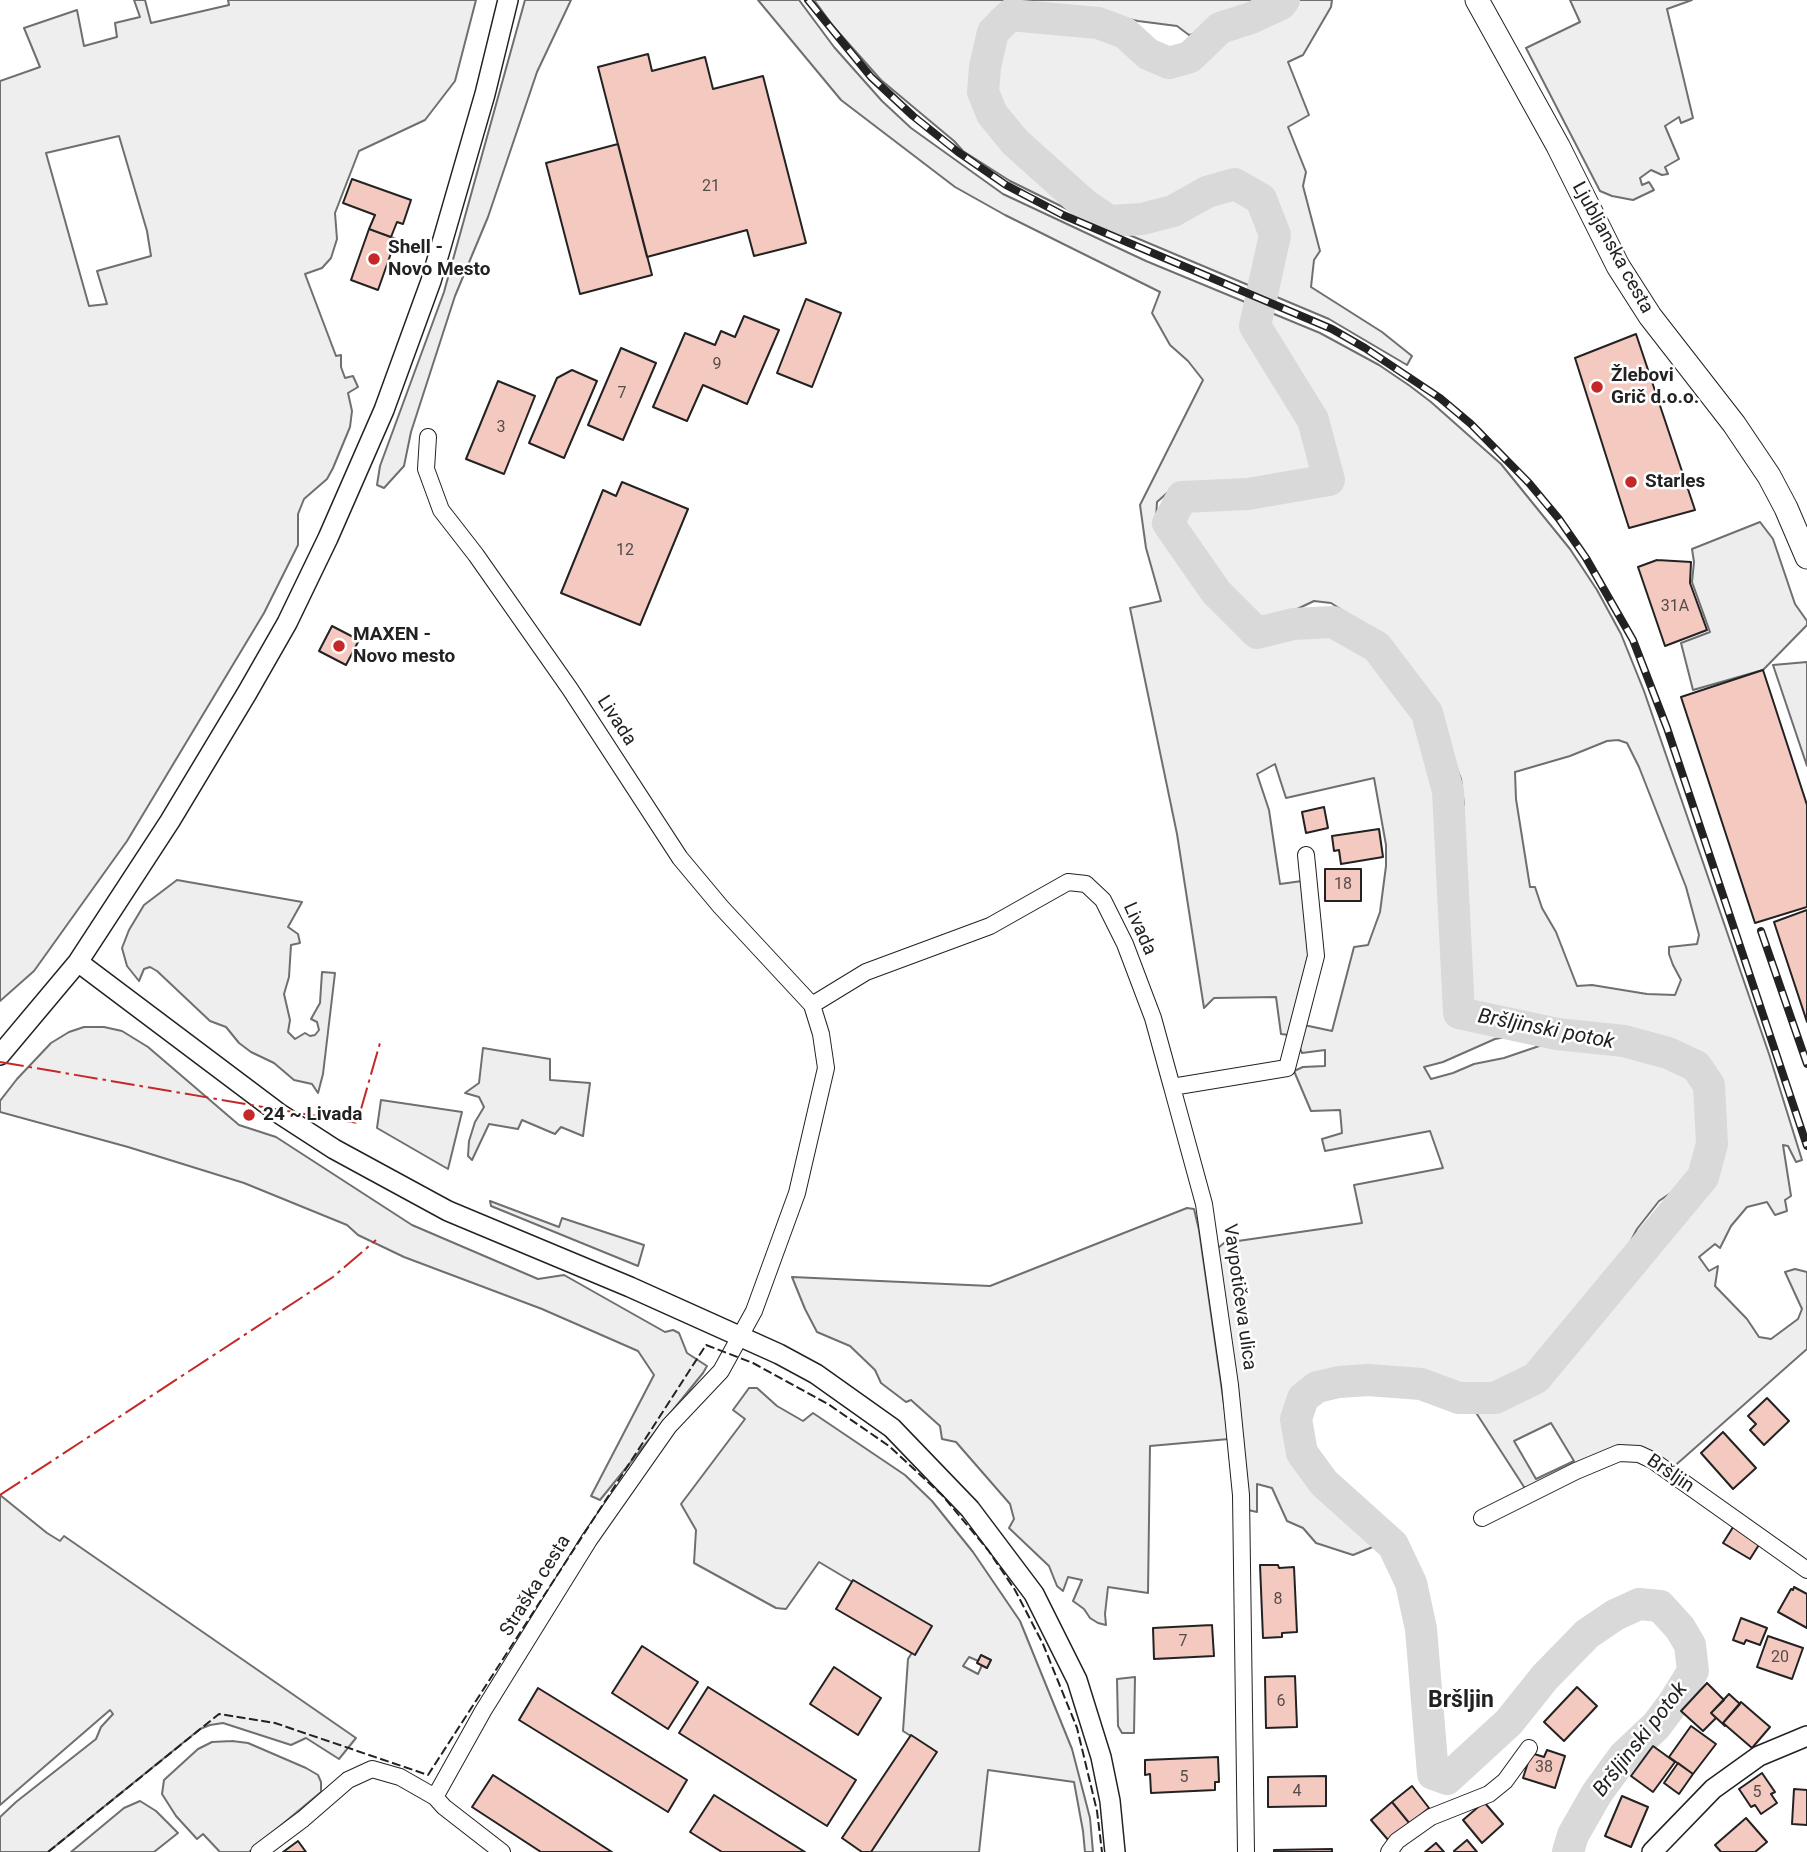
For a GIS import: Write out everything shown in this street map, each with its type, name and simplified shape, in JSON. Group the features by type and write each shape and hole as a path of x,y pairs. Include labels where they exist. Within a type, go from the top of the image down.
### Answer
{"main road":[{"name":"Ljubljanska cesta","path":"1477,0 1558,146 1618,266 1658,327 1734,425 1769,476 1807,557"}],"street":[{"path":"0,1055 78,962 170,821 287,623 362,463 430,281 485,94 508,0"},
{"name":"Livada","path":"428,438 426,469 441,510 570,689 680,858 721,907 812,1005 821,1034 826,1068 819,1100 797,1193 754,1311 739,1337"},
{"path":"1172,1087 1287,1068 1316,956 1306,855"},
{"name":"Livada","path":"812,1005 866,972 990,926 1068,882 1086,884 1103,900 1125,944 1153,1018 1172,1087"},
{"path":"78,962 280,1114 334,1149 448,1211 630,1287 779,1354 817,1374 892,1428 970,1509 1034,1594 1077,1680 1097,1744 1110,1801 1115,1852"},
{"name":"Vavpotičeva ulica","path":"1172,1087 1204,1204 1239,1468 1246,1852"},
{"name":"Straška cesta","path":"435,1797 483,1711 589,1540 669,1426 721,1371 739,1337"},
{"name":"Bršljin","path":"1482,1518 1576,1471 1619,1453 1639,1454 1652,1460 1807,1570"},
{"path":"1652,1852 1713,1789 1759,1756 1807,1735"},
{"path":"1389,1852 1397,1841 1431,1817 1489,1794 1506,1781 1529,1748"},
{"path":"259,1852 348,1780 372,1769 400,1777 435,1797 502,1852"}],"shaded area":[{"path":"134,0 145,0 151,23 229,5 228,0 476,0 455,81 425,120 359,151 335,213 337,239 331,258 322,268 305,274 336,356 341,355 345,378 353,376 358,387 348,393 352,411 350,427 333,468 327,479 304,499 298,514 298,545 264,613 127,841 34,971 0,1001 0,81 40,67 24,28 77,10 84,46 117,37 115,23 140,17","holes":["119,136 147,231 151,256 97,271 107,304 89,306 46,153"]},
{"path":"525,0 571,0 537,72 488,217 455,296 411,432 404,466 384,488 377,485 380,466 444,292"},
{"path":"758,0 799,0 834,47 882,101 911,128 1003,194 1146,261 1320,333 1379,365 1410,386 1501,464 1570,549 1597,590 1621,634 1644,691 1769,1054 1802,1160 1796,1162 1788,1146 1783,1145 1791,1196 1785,1200 1787,1211 1775,1215 1767,1202 1747,1207 1731,1226 1720,1248 1715,1244 1699,1257 1709,1271 1718,1266 1715,1286 1747,1319 1759,1337 1771,1339 1798,1319 1802,1309 1785,1272 1795,1269 1807,1272 1807,1349 1670,1470 1640,1450 1526,1490 1473,1408 1495,1404 1533,1388 1558,1367 1585,1339 1627,1283 1671,1214 1702,1190 1715,1172 1722,1120 1717,1083 1705,1064 1687,1053 1645,1038 1554,1028 1495,1039 1443,1062 1424,1067 1431,1079 1474,1064 1563,1041 1622,1048 1671,1063 1695,1078 1704,1094 1704,1150 1691,1179 1659,1201 1637,1229 1615,1271 1531,1369 1499,1388 1463,1389 1441,1378 1422,1375 1347,1375 1307,1385 1293,1406 1292,1441 1296,1456 1302,1469 1317,1485 1380,1544 1353,1555 1316,1543 1303,1528 1287,1521 1272,1488 1257,1484 1257,1512 1248,1510 1218,1248 1224,1243 1362,1223 1354,1185 1443,1168 1430,1131 1325,1151 1322,1139 1342,1133 1340,1110 1311,1111 1294,1071 1303,1067 1325,1066 1325,1050 1302,1053 1298,1044 1304,1025 1332,1031 1354,947 1368,945 1380,912 1386,845 1374,778 1286,798 1275,764 1257,774 1269,810 1280,884 1302,881 1308,918 1308,956 1289,1035 1281,1034 1276,997 1214,998 1204,1008 1177,834 1130,608 1161,601 1146,548 1140,505 1203,380 1188,361 1170,345 1152,313 1160,292 1005,215 955,187 841,100","holes":["1181,486 1257,487 1257,499 1188,505 1179,511 1177,517 1237,607 1249,615 1262,618 1293,611 1314,601 1331,603 1353,617 1379,641 1423,691 1439,721 1461,779 1464,805 1453,807 1418,718 1402,694 1355,641 1320,619 1262,637 1238,628 1222,615 1156,518 1157,502","1607,741 1627,743 1639,767 1686,887 1699,935 1697,944 1669,947 1669,954 1681,980 1675,995 1647,994 1592,985 1577,986 1535,887 1530,887 1516,799 1515,772 1570,756","1551,1423 1574,1461 1536,1479 1514,1441"]},
{"path":"814,0 1272,0 1251,4 1219,20 1203,32 1189,35 1177,26 1096,12 1007,4 992,12 976,58 971,82 976,103 991,128 1031,170 1069,202 1073,212 1010,181 963,151 881,80 833,26"},
{"path":"1293,0 1332,0 1331,7 1303,55 1288,62 1309,115 1288,127 1306,172 1303,186 1320,251 1314,260 1311,287 1382,332 1412,356 1407,365 1329,319 1127,234 1169,223 1222,196 1241,199 1258,218 1266,240 1283,246 1276,218 1257,184 1249,178 1234,176 1215,180 1159,208 1114,209 1078,190 1046,164 1009,126 995,105 991,91 993,68 1006,34 1016,27 1029,25 1093,33 1119,42 1138,57 1167,68 1180,68 1199,59 1229,34 1247,25 1270,20"},
{"path":"1570,0 1692,0 1667,9 1693,118 1681,123 1679,117 1665,126 1679,159 1665,167 1668,174 1662,175 1651,170 1640,178 1642,185 1649,182 1654,190 1633,200 1600,191 1526,48 1580,22"},
{"path":"1760,522 1773,539 1795,604 1807,625 1763,670 1693,690 1681,643 1710,632 1692,582 1692,549"},
{"path":"1807,662 1807,766 1773,665"},
{"path":"177,880 302,902 288,927 298,934 300,943 291,945 289,977 284,994 290,1020 288,1032 295,1039 305,1033 315,1035 319,1030 317,1022 311,1019 320,1003 322,972 335,973 323,1074 318,1093 312,1084 294,1080 274,1063 239,1043 226,1027 210,1021 157,971 150,967 144,969 139,981 127,966 122,948 129,930 144,905"},
{"path":"84,1027 122,1031 148,1047 239,1125 276,1137 412,1225 538,1279 564,1275 665,1332 673,1330 679,1333 687,1353 707,1366 600,1500 591,1496 654,1375 638,1351 542,1309 404,1257 358,1235 347,1225 244,1183 128,1147 0,1112 0,1101 51,1043"},
{"path":"483,1048 550,1059 550,1080 590,1083 583,1136 561,1127 555,1134 522,1120 518,1129 489,1124 472,1160 468,1156 469,1141 475,1122 484,1107 479,1097 465,1093 479,1083"},
{"path":"381,1100 462,1112 448,1169 377,1128"},
{"path":"490,1201 559,1227 562,1218 644,1245 638,1266 491,1206"},
{"path":"1187,1208 1194,1209 1199,1230 1229,1439 1150,1446 1148,1593 1108,1587 1106,1625 1090,1618 1084,1609 1073,1601 1082,1580 1068,1577 1063,1591 1057,1586 1049,1566 1009,1528 1014,1519 1010,1504 956,1442 942,1439 940,1426 911,1400 906,1402 881,1383 875,1370 850,1346 817,1332 792,1277 990,1286"},
{"path":"749,1388 757,1388 777,1406 803,1421 813,1413 905,1475 932,1501 973,1552 1020,1621 1072,1749 1090,1818 1093,1852 1085,1852 1074,1782 988,1770 979,1852 870,1852 933,1750 903,1731 908,1659 928,1627 819,1562 786,1609 776,1608 694,1563 696,1530 681,1504 745,1419 733,1410","holes":["969,1657 983,1663 978,1674 963,1666"]},
{"path":"0,1495 47,1533 60,1541 64,1536 356,1738 339,1759 306,1738 291,1745 223,1723 210,1725 200,1729 48,1852 0,1852 0,1817 96,1739 101,1727 113,1714 110,1710 0,1805"},
{"path":"1135,1677 1134,1733 1122,1733 1118,1726 1117,1679"},
{"path":"212,1742 248,1743 306,1768 318,1775 321,1782 321,1792 249,1852 220,1852 203,1834 197,1839 176,1816 162,1794 164,1780 198,1749"},
{"path":"140,1801 156,1811 178,1833 154,1852 71,1852 124,1808"}],"building":[{"path":"648,54 652,71 705,57 713,89 763,76 806,243 754,256 747,230 647,257 598,67"},
{"path":"618,144 652,275 580,294 546,163"},
{"path":"352,179 411,200 403,224 397,222 391,237 369,229 375,215 343,203"},
{"name":"Shell - Novo Mesto","path":"369,229 396,239 378,290 351,280"},
{"path":"806,299 841,313 812,387 777,373"},
{"path":"744,316 779,330 747,404 703,385 687,421 653,407 685,333 715,345 721,331 735,337"},
{"path":"1636,334 1695,510 1629,528 1575,358"},
{"path":"621,348 656,363 623,440 588,425"},
{"path":"572,370 597,381 564,458 529,443 557,378"},
{"path":"498,381 535,396 504,474 466,459"},
{"path":"622,482 688,509 640,625 561,593 603,490 616,496"},
{"path":"1657,560 1691,562 1690,583 1707,630 1665,646 1638,567"},
{"name":"MAXEN - Novo mesto","path":"332,626 359,640 346,665 319,651"},
{"path":"1763,670 1807,805 1807,907 1755,923 1681,697"},
{"path":"1324,807 1328,828 1306,833 1302,812"},
{"path":"1379,829 1383,857 1341,864 1339,850 1334,851 1332,836"},
{"path":"1325,869 1361,869 1361,901 1325,901"},
{"path":"1807,910 1807,1022 1774,922"},
{"path":"1767,1398 1789,1421 1764,1445 1750,1430 1756,1424 1748,1416"},
{"path":"1723,1432 1756,1468 1733,1489 1701,1453"},
{"path":"1735,1524 1762,1540 1750,1559 1723,1543"},
{"path":"1260,1565 1294,1567 1297,1632 1282,1633 1282,1637 1263,1638"},
{"path":"853,1580 932,1626 915,1655 836,1609"},
{"path":"1794,1587 1807,1594 1807,1628 1778,1612"},
{"path":"1741,1618 1767,1628 1760,1645 1746,1640 1744,1644 1733,1640"},
{"path":"1212,1625 1214,1656 1154,1659 1153,1628"},
{"path":"1768,1636 1803,1648 1792,1679 1757,1667"},
{"path":"642,1646 698,1682 668,1729 612,1693"},
{"path":"981,1655 991,1660 987,1668 977,1663"},
{"path":"834,1667 881,1698 858,1735 810,1704"},
{"path":"1295,1676 1297,1727 1266,1728 1265,1677"},
{"path":"1707,1683 1724,1700 1711,1713 1716,1718 1703,1731 1681,1711"},
{"path":"708,1687 856,1780 827,1826 679,1733"},
{"path":"1577,1687 1597,1706 1564,1741 1544,1722"},
{"path":"538,1688 687,1780 668,1812 519,1720"},
{"path":"1729,1694 1740,1704 1723,1723 1725,1726 1711,1713"},
{"path":"1741,1702 1770,1727 1752,1748 1723,1723"},
{"path":"1691,1726 1716,1744 1693,1774 1669,1757"},
{"path":"911,1735 937,1752 871,1852 862,1852 842,1838"},
{"path":"1653,1746 1675,1762 1653,1792 1631,1776"},
{"path":"1547,1750 1565,1756 1555,1788 1523,1778 1531,1753 1544,1757"},
{"path":"1218,1757 1219,1782 1215,1782 1215,1790 1151,1793 1150,1774 1145,1775 1145,1760"},
{"path":"1678,1763 1693,1774 1679,1794 1664,1783"},
{"path":"1762,1773 1775,1792 1771,1794 1777,1803 1761,1814 1755,1805 1751,1807 1739,1789"},
{"path":"493,1775 612,1852 541,1852 472,1807"},
{"path":"1326,1776 1326,1806 1268,1807 1268,1777"},
{"path":"1412,1786 1429,1808 1410,1824 1392,1802"},
{"path":"1794,1789 1807,1790 1807,1825 1792,1824"},
{"path":"714,1795 805,1852 722,1852 690,1832"},
{"path":"1622,1796 1648,1807 1631,1847 1605,1836"},
{"path":"1392,1802 1410,1824 1389,1841 1371,1820"},
{"path":"1484,1802 1503,1824 1482,1843 1463,1820"},
{"path":"1746,1818 1767,1842 1755,1852 1721,1852 1715,1845"},
{"path":"1467,1840 1477,1852 1454,1852 1454,1851"},
{"path":"298,1841 306,1852 283,1852"},
{"path":"1436,1843 1444,1852 1425,1852"},
{"path":"1332,1849 1332,1852 1274,1852 1274,1850"}],"waterway":[{"name":"Bršljinski potok","path":"1284,0 1251,18 1220,28 1190,57 1169,63 1148,54 1125,33 1098,23 1010,15 993,32 985,67 983,92 992,114 1015,142 1084,204 1109,221 1142,219 1173,211 1207,192 1235,184 1261,199 1275,235 1255,326 1313,420 1329,480 1248,494 1182,497 1168,523 1216,592 1257,633 1293,624 1333,622 1377,647 1427,713 1448,791 1459,1013 1557,1034 1624,1041 1668,1053 1696,1066 1709,1085 1712,1144 1703,1177 1536,1378 1495,1398 1459,1398 1421,1384 1368,1380 1339,1382 1317,1387 1303,1398 1296,1419 1302,1453 1324,1483 1393,1545 1411,1583 1421,1629 1433,1774 1447,1779 1509,1722 1545,1677 1587,1634 1615,1615 1639,1604 1660,1606 1680,1628 1690,1645 1693,1671 1656,1726 1624,1756 1597,1793 1573,1835 1568,1852"}],"railway":[{"path":"808,0 871,77 913,116 1006,185 1063,215 1332,329 1440,398 1471,424 1529,483 1559,519 1586,558 1633,640 1667,728 1807,1146"},
{"path":"1761,931 1807,1064"}],"fence":[{"path":"48,1852 219,1714 275,1723 428,1775 706,1345 753,1363 828,1404 889,1446 942,1495 988,1550 1015,1590 1043,1644 1077,1728 1097,1811 1102,1852"}],"power":[{"path":"0,1062 357,1123 380,1043"},
{"path":"0,1495 333,1277 376,1240"}],"place":[{"name":"Shell - Novo Mesto","path":"374,259"},
{"name":"Žlebovi Grič d.o.o.","path":"1597,387"},
{"name":"Starles","path":"1631,482"},
{"name":"MAXEN - Novo mesto","path":"339,646"},
{"name":"24 ~ Livada","path":"249,1115"}],"district":[{"name":"Bršljin","path":"1461,1701"}]}
